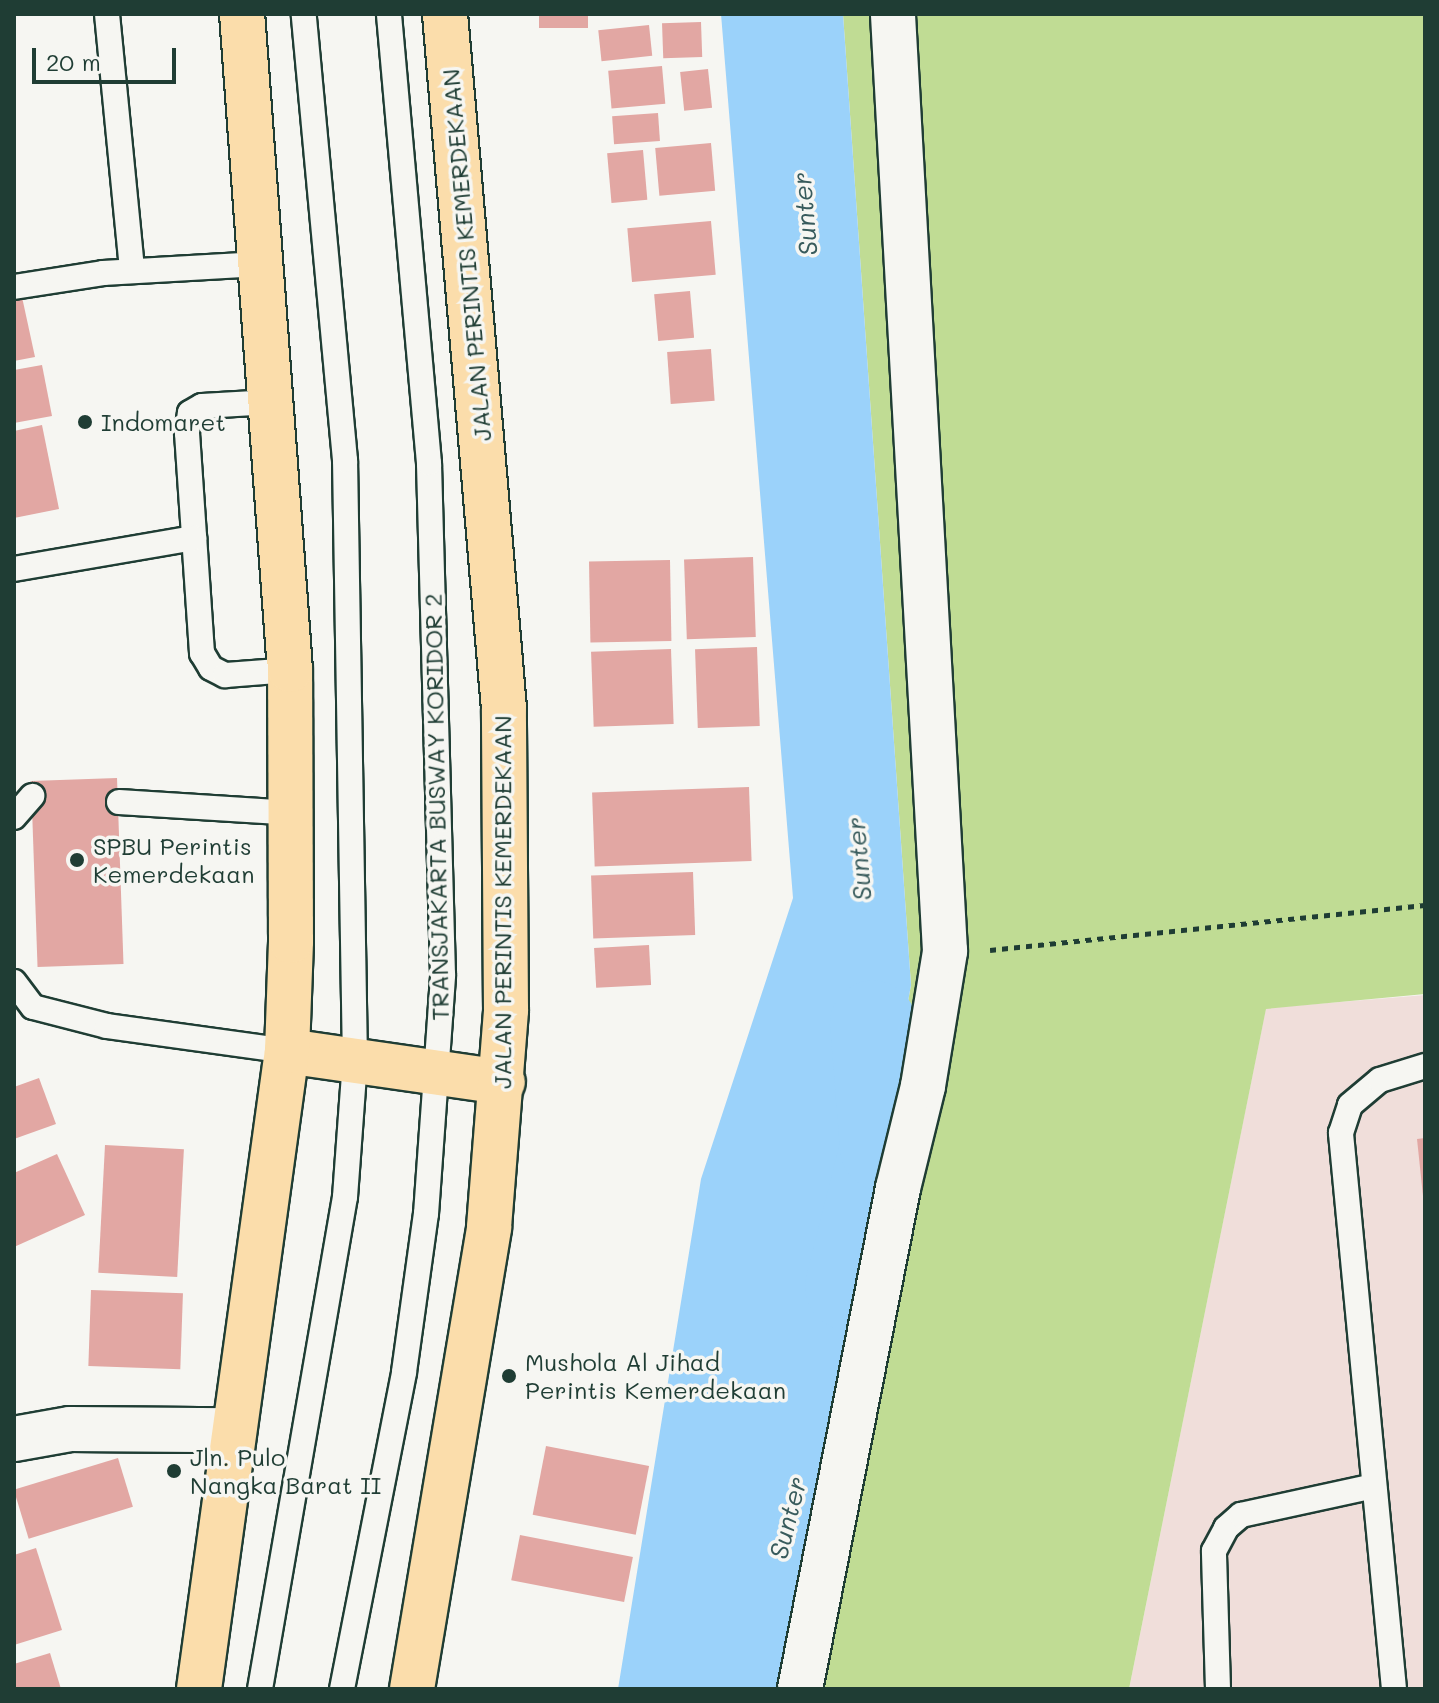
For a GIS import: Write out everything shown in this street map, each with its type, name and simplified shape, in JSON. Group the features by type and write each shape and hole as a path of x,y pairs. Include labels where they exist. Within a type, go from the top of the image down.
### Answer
{"highway":[{"path":"199,1689 232,1430 287,1051 292,813 290,670 242,14"},
{"name":"JALAN PERINTIS KEMERDEKAAN","path":"412,1689 489,1227 503,1082 508,856 504,709 445,14"},
{"path":"287,1051 503,1082"}],"street":[{"path":"800,1689 945,951 893,14"},
{"path":"14,1439 70,1429 232,1430"}],"lane":[{"path":"107,14 132,271"},
{"path":"260,1689 345,1197 355,1062 345,460 304,14"},
{"name":"TRANSJAKARTA BUSWAY KORIDOR 2","path":"342,1689 404,1372 426,1214 443,975 429,463 389,14"},
{"path":"14,287 132,271 260,264"},
{"path":"271,402 202,406 190,413 187,433 202,653 211,668 225,675 290,670"},
{"path":"14,569 194,538"},
{"path":"14,817 32,796"},
{"path":"119,802 292,813"},
{"path":"14,982 33,1007 107,1026 287,1051"},
{"path":"1394,1689 1341,1133 1350,1105 1380,1080 1425,1066"},
{"path":"1218,1689 1214,1551 1226,1528 1241,1515 1374,1486"}],"path":[{"path":"945,951 1036,949 1425,905"}],"shaded area":[{"path":"1425,995 1425,1689 1129,1689 1266,1008"}],"green space":[{"path":"843,14 1425,14 1425,994 1266,1009 1129,1689 783,1689 911,985"}],"water":[{"path":"721,14 843,14 911,985 783,1689 618,1689 701,1179 793,898"}],"building":[{"path":"539,14 588,14 588,28 539,28"},
{"path":"701,22 702,57 663,58 662,23"},
{"path":"649,25 652,56 602,61 598,30"},
{"path":"662,66 665,104 612,109 608,71"},
{"path":"708,69 712,108 684,111 680,72"},
{"path":"658,113 660,141 614,144 612,116"},
{"path":"711,143 715,191 659,196 655,148"},
{"path":"643,150 647,200 611,203 607,153"},
{"path":"711,221 716,275 632,282 627,228"},
{"path":"690,291 694,338 658,341 654,294"},
{"path":"22,297 35,357 14,361 14,299"},
{"path":"711,349 715,401 671,404 667,352"},
{"path":"42,365 52,416 14,423 14,370"},
{"path":"42,425 59,509 14,518 14,431"},
{"path":"753,557 756,637 687,639 684,559"},
{"path":"670,560 671,641 590,642 589,561"},
{"path":"757,647 760,726 698,728 695,649"},
{"path":"671,649 674,724 594,727 591,652"},
{"name":"SPBU Perintis Kemerdekaan","path":"117,778 123,964 38,967 31,781"},
{"path":"749,787 752,861 595,866 592,792"},
{"path":"693,872 695,935 593,939 591,876"},
{"path":"649,945 651,985 596,988 594,948"},
{"path":"39,1078 56,1124 14,1139 14,1087"},
{"path":"1425,1138 1425,1195 1423,1196 1417,1139"},
{"path":"105,1145 184,1149 177,1277 98,1273"},
{"path":"57,1154 85,1215 14,1247 14,1173"},
{"path":"91,1290 183,1293 180,1369 88,1366"},
{"path":"546,1446 649,1466 636,1535 533,1515"},
{"path":"118,1458 133,1507 29,1539 14,1490"},
{"path":"520,1535 633,1557 624,1602 511,1580"},
{"path":"36,1548 62,1630 14,1645 14,1555"},
{"path":"50,1653 61,1689 14,1689 14,1664"}],"waterway":[{"name":"Sunter","path":"848,1287 883,1148 873,1023"}],"place":[{"name":"Indomaret","path":"85,422"},
{"name":"SPBU Perintis Kemerdekaan","path":"77,860"},
{"name":"Mushola Al Jihad Perintis Kemerdekaan","path":"509,1376"},
{"name":"Jln. Pulo Nangka Barat II","path":"174,1471"}]}
